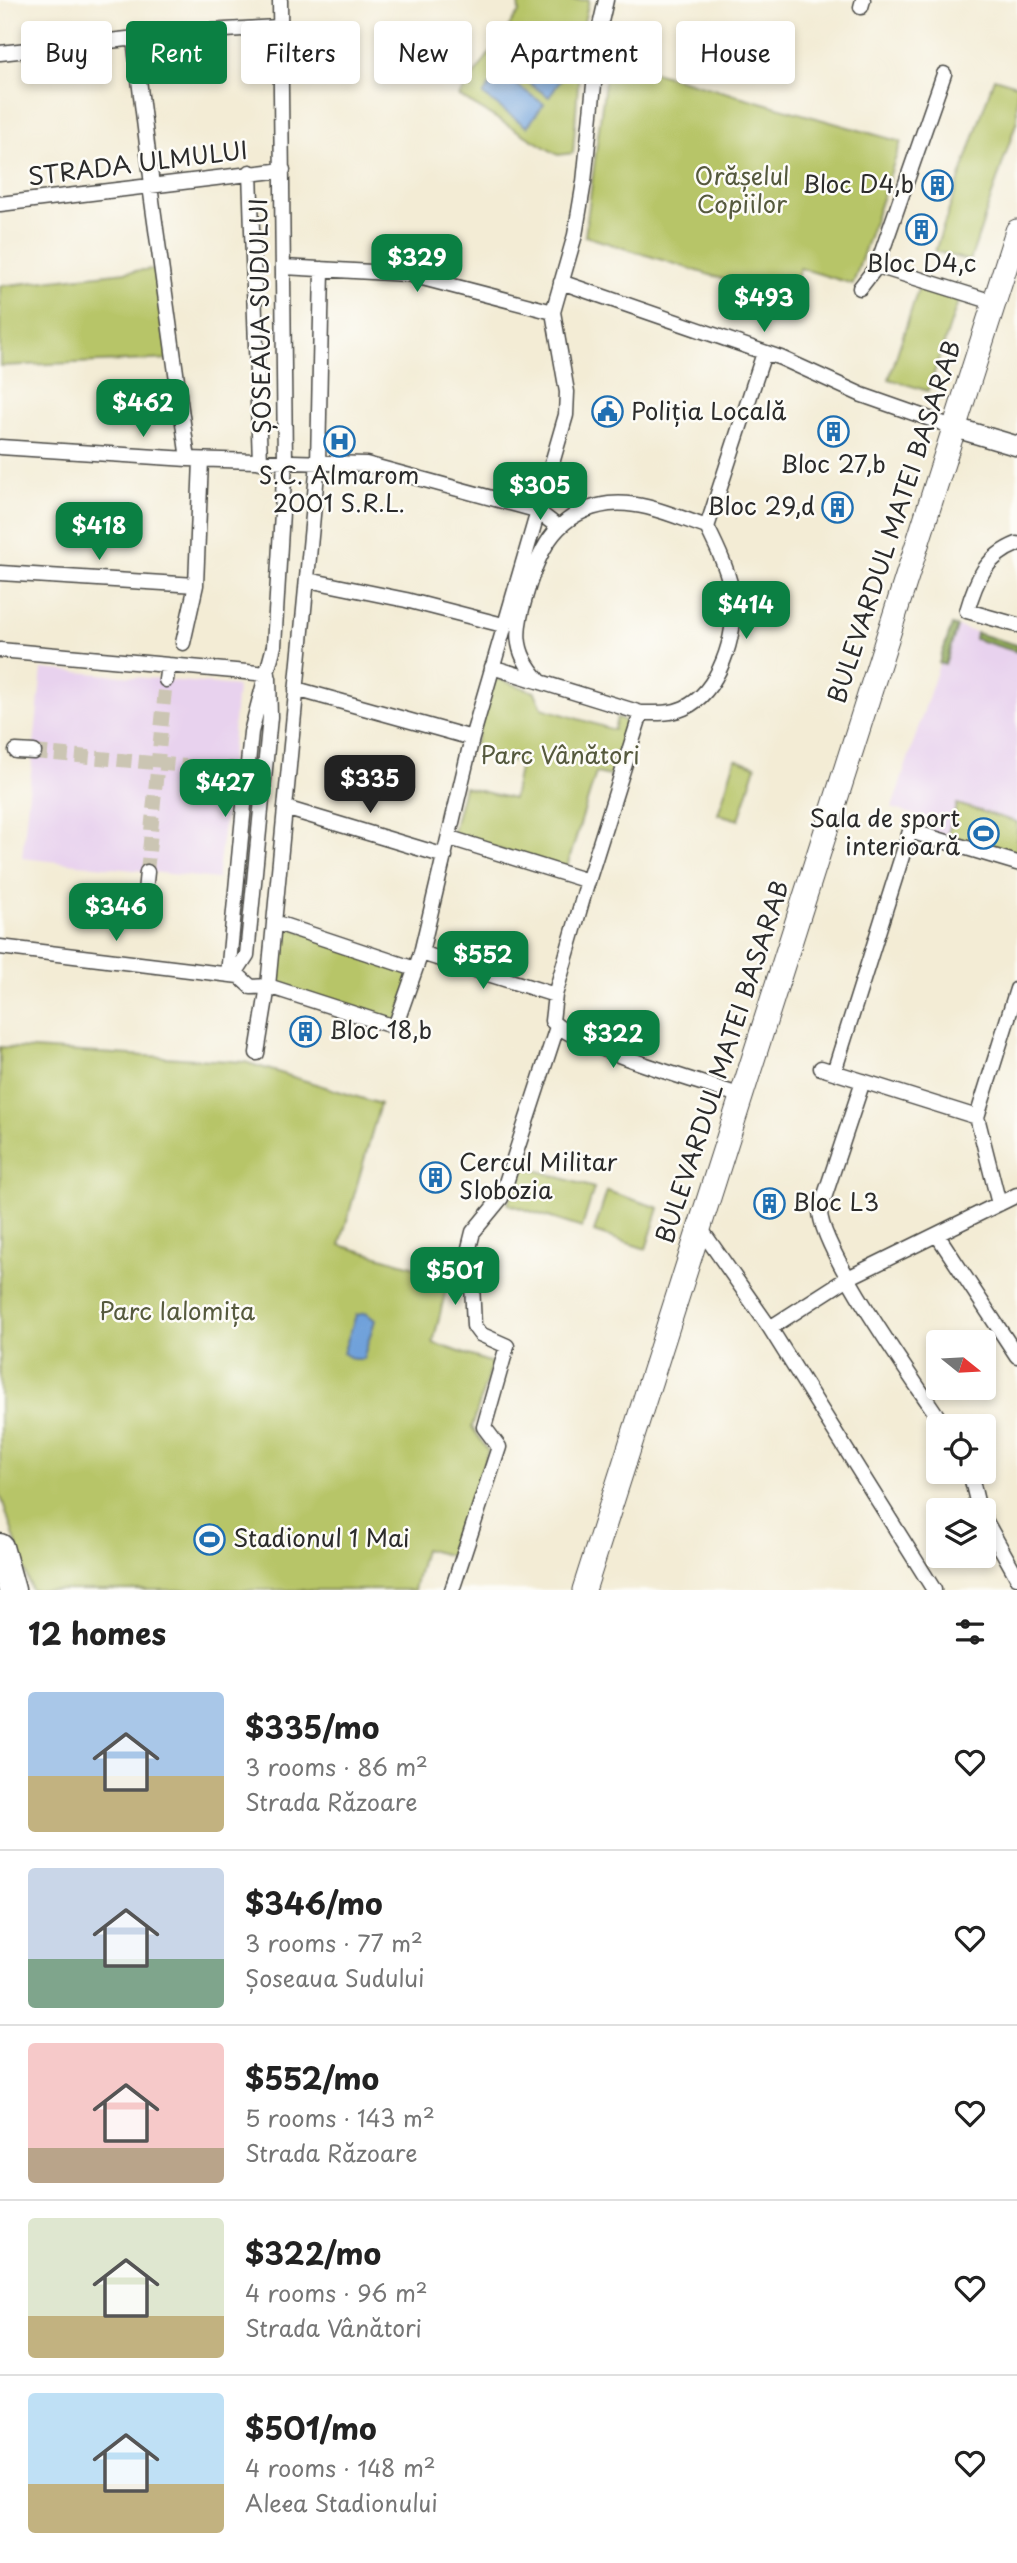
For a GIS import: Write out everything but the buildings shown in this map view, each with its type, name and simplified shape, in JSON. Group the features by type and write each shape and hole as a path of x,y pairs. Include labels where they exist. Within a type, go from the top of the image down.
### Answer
{"highway":[{"path":"0,1547 12,1590"}],"main road":[{"name":"BULEVARDUL MATEI BASARAB","path":"584,1590 739,1095 1017,231"}],"street":[{"name":"ȘOSEAUA SUDULUI","path":"278,21 280,0"},
{"path":"0,947 239,976 251,987 268,986 395,1027 421,953 472,738 536,510 566,415 567,391 552,312 575,235 584,181 600,26 606,0"},
{"path":"0,53 126,40"},
{"path":"860,288 877,266 944,74"},
{"path":"139,84 151,186 195,460 196,586 183,643"},
{"name":"ȘOSEAUA SUDULUI","path":"268,674 270,717 247,956 236,972 228,974 251,732 274,646 285,462 280,84"},
{"name":"STRADA ULMULUI","path":"0,204 283,170"},
{"path":"250,173 260,462"},
{"path":"877,266 993,302"},
{"path":"284,267 407,274 552,312"},
{"path":"257,1053 268,986 318,463 322,268"},
{"path":"561,282 765,352 862,395 1017,446"},
{"path":"492,667 641,713 665,713 685,708 704,695 720,667 733,619 733,599 727,577 707,527 765,352"},
{"path":"0,447 195,460 377,467 536,510 558,527"},
{"path":"539,680 526,666 520,652 518,626 540,552 558,527 590,509 629,504 707,527"},
{"path":"1017,544 999,551 976,579 967,611 1017,625"},
{"path":"0,573 196,586"},
{"path":"308,580 407,600 503,625"},
{"path":"0,650 268,674"},
{"path":"166,680 168,664"},
{"path":"296,689 472,738"},
{"path":"641,713 555,995 552,1021 558,1027 594,1045 739,1095"},
{"path":"16,751 34,752"},
{"path":"230,770 247,772"},
{"path":"285,808 446,856"},
{"path":"977,1117 828,1070 911,831 1017,863"},
{"path":"450,838 588,881"},
{"path":"144,901 147,872"},
{"path":"274,922 415,969"},
{"path":"421,953 555,995"},
{"path":"999,1204 977,1117 1017,989"},
{"path":"452,1590 499,1447 484,1427 507,1346 480,1334 474,1326 472,1284 466,1260 473,1232 502,1198 558,1027"},
{"path":"863,1081 820,1210 820,1222 848,1278 936,1414"},
{"path":"770,1328 848,1278 1017,1195"},
{"path":"698,1226 770,1328 934,1590"},
{"path":"938,1236 1017,1356"},
{"path":"996,1539 1017,1577"}],"shaded area":[{"path":"952,625 1017,645 1017,858 912,826 915,815 892,808"},
{"path":"42,669 237,686 229,781 240,782 238,794 228,794 217,879 22,858"}],"green space":[{"path":"518,0 589,0 584,21 513,21 519,12"},
{"path":"486,58 486,84 578,84 573,153 558,155 459,96 468,84 472,84 472,78"},
{"name":"Orășelul Copiilor","path":"662,74 676,78 676,84 696,84 901,142 853,284 800,268 790,300 585,236 605,84 662,84"},
{"path":"994,78 1017,85 1017,120 970,261 935,251"},
{"path":"161,268 174,359 0,366 0,286"},
{"path":"921,280 961,293 928,391 889,379"},
{"path":"952,625 957,627 945,665 939,663"},
{"path":"976,633 1017,645 1017,652 975,639"},
{"name":"Parc Vânători","path":"493,677 535,692 542,708 614,730 617,717 627,722 610,776 596,773 566,870 452,835 464,787 513,799 520,763 474,748"},
{"path":"735,759 756,766 739,820 718,814"},
{"name":"Sala de sport interioară","path":"957,804 1017,822 1017,857 947,836"},
{"path":"274,922 415,969 395,1027 268,986"},
{"name":"Parc Ialomița","path":"0,1047 245,1062 380,1104 340,1245 449,1277 433,1343 492,1363 472,1427 488,1451 452,1556 424,1549 414,1590 31,1590 0,1493"},
{"path":"520,1165 594,1188 582,1228 508,1204"},
{"path":"607,1191 659,1208 646,1249 594,1232"}],"water":[{"path":"491,84 515,84 544,104 527,127 483,95"},
{"path":"531,84 558,84 549,97"},
{"path":"366,1313 375,1320 363,1359 353,1359 343,1353 356,1315"}],"tunnel":[{"path":"147,872 166,680"},
{"path":"34,752 230,770"}],"place":[{"name":"Bloc D4,b","path":"937,185"},
{"name":"Bloc D4,c","path":"921,230"},
{"name":"Poliția Locală","path":"608,412"},
{"name":"Bloc 27,b","path":"833,431"},
{"name":"S.C. Almarom 2001 S.R.L.","path":"339,442"},
{"name":"Bloc 29,d","path":"838,507"},
{"name":"Sala de sport interioară","path":"983,833"},
{"name":"Bloc 18,b","path":"306,1031"},
{"name":"Cercul Militar Slobozia","path":"436,1177"},
{"name":"Bloc L3","path":"769,1203"},
{"name":"Stadionul 1 Mai","path":"210,1539"}]}
